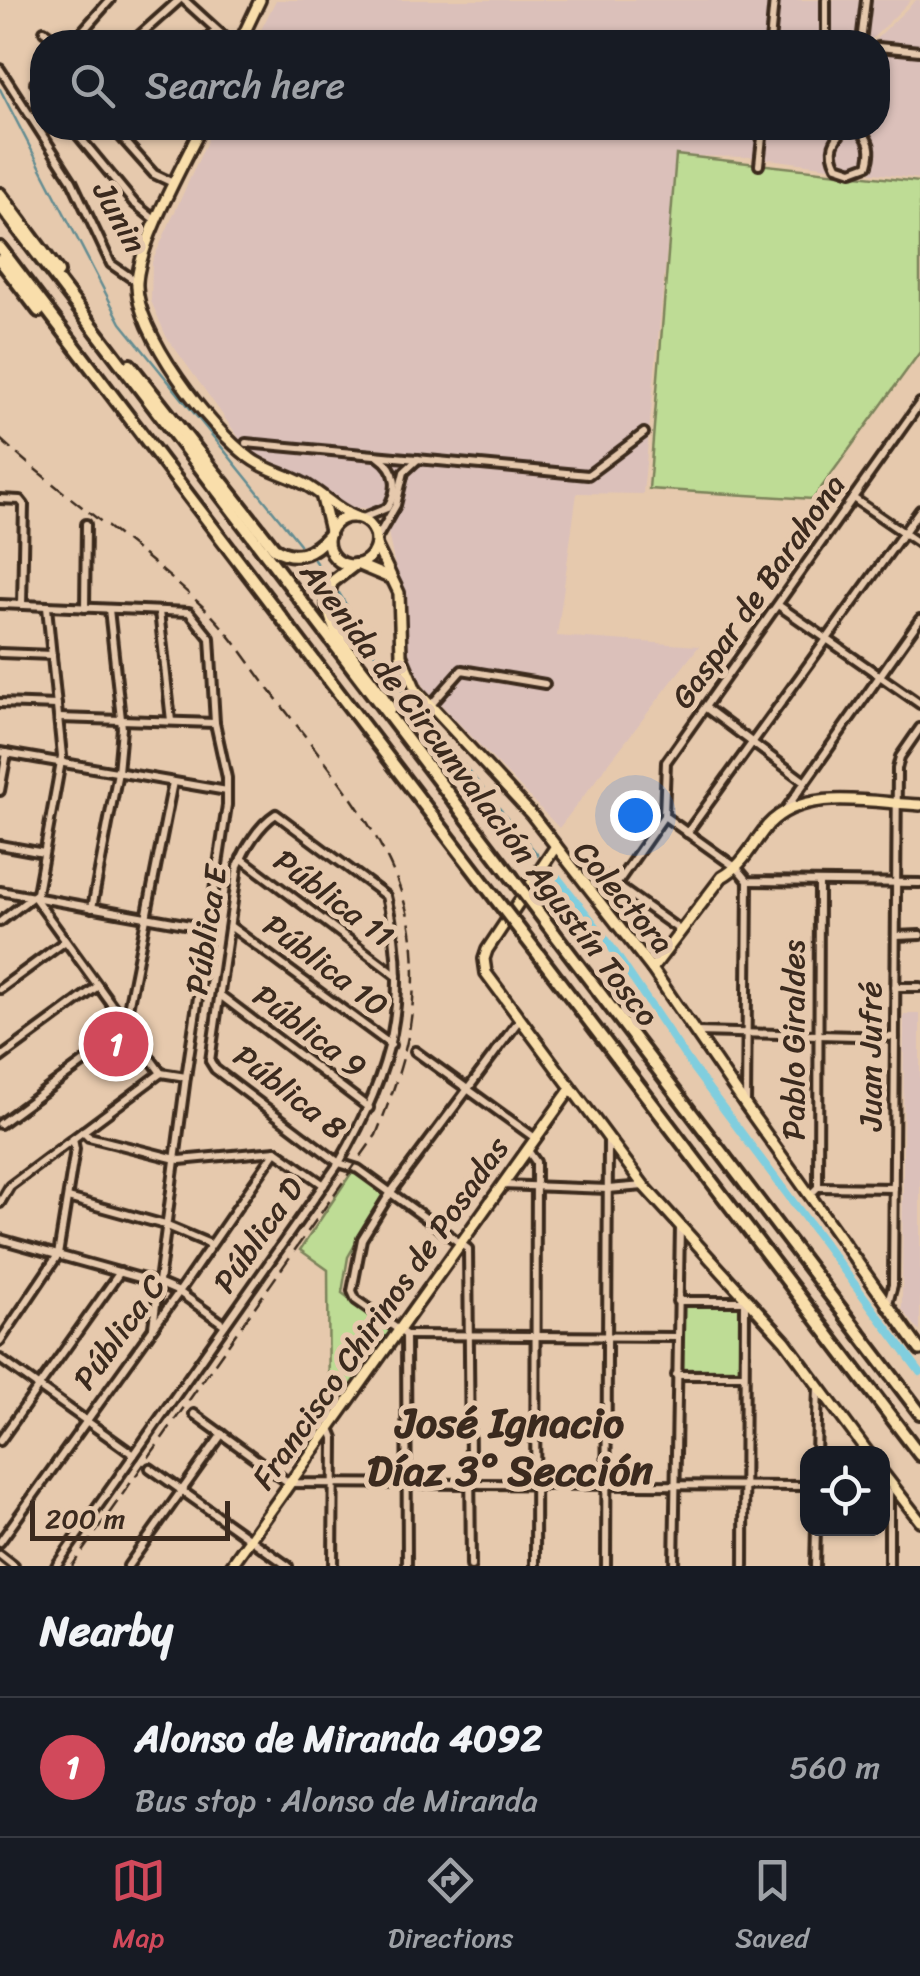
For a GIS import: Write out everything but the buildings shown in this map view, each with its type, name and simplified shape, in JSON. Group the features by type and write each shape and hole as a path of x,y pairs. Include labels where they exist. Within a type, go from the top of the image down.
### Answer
{"highway":[{"path":"0,194 50,258 81,312"},
{"name":"Avenida de Circunvalación Agustín Tosco","path":"0,206 920,1413"},
{"name":"Avenida de Circunvalación Agustín Tosco","path":"0,248 920,1456"},
{"path":"0,260 59,337 94,371"},
{"path":"101,336 138,374 274,548 288,555 302,555 318,546 329,533"},
{"path":"356,565 332,582 328,610 338,634 384,696 405,736"}],"main road":[{"path":"246,30 260,0"},
{"path":"195,140 144,252 137,282 140,311 152,338 227,438 257,464 308,486 338,510 371,527 401,600 399,644 416,690 556,846"},
{"path":"320,495 333,556 342,564 376,570 392,580"},
{"path":"329,533 339,521 358,518"},
{"path":"356,565 372,555 376,542"},
{"path":"652,969 722,878 738,868 766,828 786,810 837,800 920,805"},
{"name":"Colectora","path":"863,1446 747,1300 644,1186 489,979 484,959 556,846 652,969 746,1106 814,1191 920,1350"},
{"name":"Francisco Chirinos de Posadas","path":"231,1566 402,1332 570,1090"},
{"path":"890,1482 920,1521"}],"street":[{"path":"83,30 110,0"},
{"path":"146,30 181,0 214,30"},
{"path":"771,30 774,0"},
{"path":"826,0 826,30"},
{"path":"862,30 866,0"},
{"path":"890,47 920,51"},
{"name":"Junin","path":"0,70 30,111"},
{"name":"Junin","path":"49,140 111,264 137,282"},
{"path":"82,140 134,203 158,222"},
{"path":"124,140 154,174 174,184"},
{"path":"760,165 762,140"},
{"path":"835,140 832,157 837,166 852,171 868,165 872,152 868,140"},
{"name":"Gaspar de Barahona","path":"664,816 666,762 920,403"},
{"path":"246,442 588,475 644,433"},
{"path":"358,518 386,508 394,494 393,470 378,456"},
{"path":"376,542 396,505 404,472 418,459"},
{"path":"854,498 920,544"},
{"path":"0,499 20,500 24,505 22,605"},
{"path":"687,833 920,510"},
{"path":"84,608 86,524"},
{"path":"0,604 191,613 210,638 215,722 227,791 153,1328"},
{"path":"778,605 920,704"},
{"path":"0,922 34,897 62,763 47,607"},
{"path":"92,908 118,772 122,720 109,610"},
{"path":"159,611 171,721"},
{"path":"786,810 920,619"},
{"path":"0,653 52,655"},
{"path":"430,706 462,670 545,684"},
{"path":"0,703 57,705"},
{"path":"706,708 805,782"},
{"path":"59,718 215,722"},
{"name":"Juan Jufré","path":"888,1307 893,1286 898,763 920,728"},
{"path":"0,790 4,753 227,791"},
{"path":"0,1124 127,1026 173,782"},
{"name":"Pública E","path":"210,1061 241,858 272,816 281,816 386,896"},
{"path":"616,885 664,816 738,868 748,880 746,1106"},
{"path":"0,845 44,853"},
{"name":"Pública 11","path":"241,858 398,976"},
{"path":"581,860 682,932"},
{"path":"748,880 920,883"},
{"name":"Pablo Giraldes","path":"814,1191 819,882"},
{"path":"0,890 207,928"},
{"name":"Pública D","path":"56,1566 324,1185 369,1108 398,1014 398,976 386,896"},
{"path":"34,897 161,1073 186,1077"},
{"name":"Pública 10","path":"230,926 391,1046"},
{"path":"896,936 920,936"},
{"path":"0,990 64,942"},
{"path":"0,1058 98,986"},
{"path":"896,987 920,987"},
{"name":"Pública 9","path":"220,995 369,1108"},
{"path":"520,1019 391,1192 360,1244 352,1291 356,1300 402,1332 676,1336"},
{"path":"697,1032 895,1037"},
{"path":"416,1051 535,1138"},
{"name":"Pública 8","path":"210,1061 214,1069 339,1162 358,1168 462,1242"},
{"path":"0,1204 2,1191 161,1073"},
{"path":"83,1131 89,1137 175,1158 276,1150 324,1185"},
{"path":"606,1566 608,1138"},
{"path":"0,1341 58,1255 73,1139"},
{"path":"527,1149 536,1158 535,1566"},
{"name":"Pública C","path":"0,1542 276,1150"},
{"path":"502,1185 608,1189 644,1186"},
{"path":"814,1191 894,1188"},
{"path":"68,1198 165,1225 210,1244"},
{"path":"674,1566 680,1224"},
{"path":"0,1239 158,1282 225,1324"},
{"path":"462,1242 470,1255 471,1566"},
{"path":"1,1436 120,1272"},
{"path":"677,1301 747,1300 744,1566"},
{"path":"402,1332 407,1566"},
{"path":"0,1358 134,1456"},
{"path":"676,1375 744,1375"},
{"path":"816,1446 818,1385"},
{"path":"194,1414 289,1483 800,1486"},
{"path":"329,1427 334,1438 333,1566"},
{"path":"128,1566 222,1434"},
{"path":"150,1468 288,1566"},
{"path":"816,1536 816,1566"},
{"path":"889,1536 889,1566"},
{"path":"0,1555 14,1566"}],"shaded area":[{"path":"276,0 911,0 881,30 261,30"},
{"path":"920,0 920,179 754,157 676,156 643,494 577,493 557,636 699,646 559,828 426,689 405,657 407,605 386,522 375,509 342,507 318,485 247,449 166,336 151,301 152,262 208,140 890,140 890,30 885,30"},
{"path":"904,1014 920,1014 920,1332 902,1309"}],"green space":[{"path":"676,155 920,182 920,352 813,499 649,489"},
{"path":"354,1169 385,1192 348,1257 342,1293 392,1331 329,1419 328,1270 300,1250"},
{"path":"681,1305 740,1306 739,1369 681,1369"}],"waterway":[{"path":"0,89 121,323 300,544"},
{"path":"314,560 324,574"},
{"path":"339,593 384,669 538,855"},
{"path":"557,877 603,935 693,1068 920,1372"}],"railway":[{"path":"0,439 176,582 229,635 340,781 381,845 408,914 413,950 413,1000 406,1045 376,1135 72,1566"}],"place":[{"name":"Alonso de Miranda 4092","path":"116,1044"}],"district":[{"name":"José Ignacio Díaz 3° Sección","path":"510,1446"}]}
